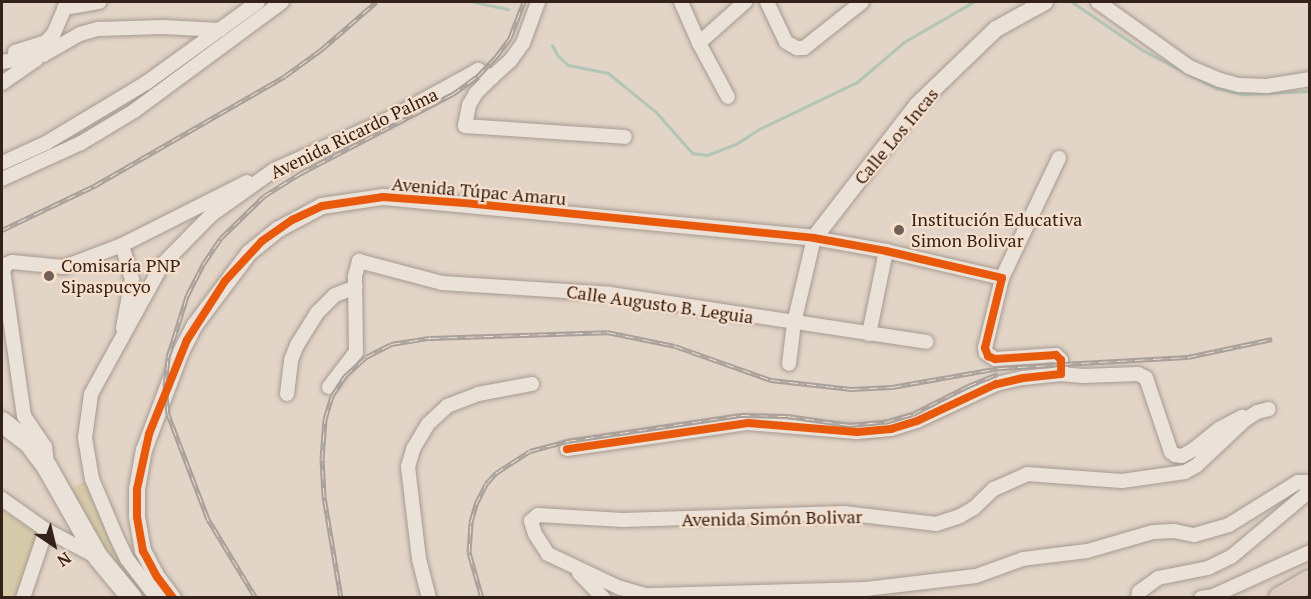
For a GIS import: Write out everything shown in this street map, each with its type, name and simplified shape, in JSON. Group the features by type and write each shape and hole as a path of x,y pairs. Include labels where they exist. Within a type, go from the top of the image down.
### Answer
{"highway":[{"path":"1280,597 1310,581"}],"main road":[{"path":"2,422 29,443 47,467 98,557 132,597"}],"street":[{"path":"2,55 46,42 54,33 65,5 99,2"},
{"path":"2,162 46,143 146,84 258,2"},
{"path":"2,179 81,143 134,111 282,2"},
{"path":"538,2 523,43 510,61 476,93 469,105 465,126 625,137"},
{"path":"681,2 699,43 728,97"},
{"path":"699,43 745,2"},
{"path":"766,2 786,42 797,48 804,48 862,2"},
{"name":"Calle Los Incas","path":"814,238 917,105 996,29 1044,2"},
{"path":"1098,2 1189,67 1220,80 1239,85 1267,86 1310,79"},
{"path":"2,83 42,55 80,34 98,28 163,27 220,30"},
{"path":"2,62 42,55"},
{"name":"Avenida Ricardo Palma","path":"157,597 127,559 116,536 92,479 85,438 92,394 162,265 211,215 274,170 389,119 478,70 492,77"},
{"path":"1059,158 997,277 985,348 986,353 995,359 1056,355 1061,360 1061,374"},
{"path":"47,467 45,447 24,416 3,270 7,264 12,262 61,268 122,245 274,170"},
{"name":"Avenida Túpac Amaru","path":"173,597 157,578 143,551 137,517 137,489 144,450 181,352 205,310 249,253 292,220 336,203 384,197 814,238 885,251 997,277"},
{"path":"789,364 794,323 814,238"},
{"path":"120,341 132,279 122,245"},
{"path":"869,334 885,251"},
{"name":"Calle Augusto B. Leguia","path":"356,287 359,261 442,283 610,294 926,342"},
{"path":"287,394 291,360 297,345 317,313 335,295 356,287 356,352 329,387"},
{"path":"567,449 748,423 857,432 891,429 917,421 996,384 1023,378 1061,374 1083,376 1138,374 1146,378 1150,382 1171,452 1175,455 1182,456 1193,450 1219,429 1235,420 1243,417 1246,419"},
{"path":"429,597 418,558 408,467 412,449 428,424 447,406 478,394 532,384"},
{"name":"Avenida Simón Bolivar","path":"572,565 548,554 531,524 538,515 623,520 843,513 936,524 960,516 974,508 994,489 1027,474 1122,481 1185,472 1196,466 1246,419 1257,411 1269,409"},
{"path":"572,565 620,593 645,595 866,589 976,576 1023,559 1087,551 1153,532 1174,531 1194,535 1229,525 1298,482 1306,482 1310,487 1306,494 1231,557 1208,568 1158,578 1139,592 1138,597"},
{"path":"2,499 46,530 98,557"},
{"path":"23,597 46,530"},
{"path":"1201,597 1213,596 1310,552"},
{"path":"572,565 603,597"}],"shaded area":[{"path":"88,480 154,597 142,597 105,556 68,490"},
{"path":"2,510 38,535 15,597 2,597"}],"waterway":[{"path":"474,2 508,9"},
{"path":"552,45 557,55 568,65 608,73 656,112 692,153 707,155 736,144 759,129 857,82 904,42 973,2"},
{"path":"1072,2 1142,50 1216,88 1243,94 1310,91"},
{"path":"125,109 191,59"}],"railway":[{"path":"2,230 94,186 285,76 322,49 376,2"},
{"path":"256,598 208,519 168,414 165,387 168,357 187,296 204,263 221,238 264,196 301,173 453,94 478,76 510,38 524,2"},
{"path":"341,598 324,496 322,459 325,419 332,396 345,376 366,357 391,344 430,338 607,332 675,346 771,380 851,389 892,387 1000,368 1053,365"},
{"path":"1045,365 1188,357 1272,339"},
{"path":"482,598 469,552 471,522 476,504 486,484 496,473 530,451 567,441 741,415 787,416 849,425 885,422 913,414 968,386 998,374"}],"cycle path":[{"path":"173,598 157,577 143,551 137,517 137,489 149,434 187,340 225,281 262,241 292,220 322,206 383,197 465,203 814,238 886,251 1002,278 985,348 988,356 995,359 1056,355 1061,360 1061,374 1023,378 996,384 917,421 891,429 857,432 748,423 567,449"}],"place":[{"name":"Institución Educativa Simon Bolivar","path":"899,230"},
{"name":"Comisaría PNP Sipaspucyo","path":"49,276"}]}
